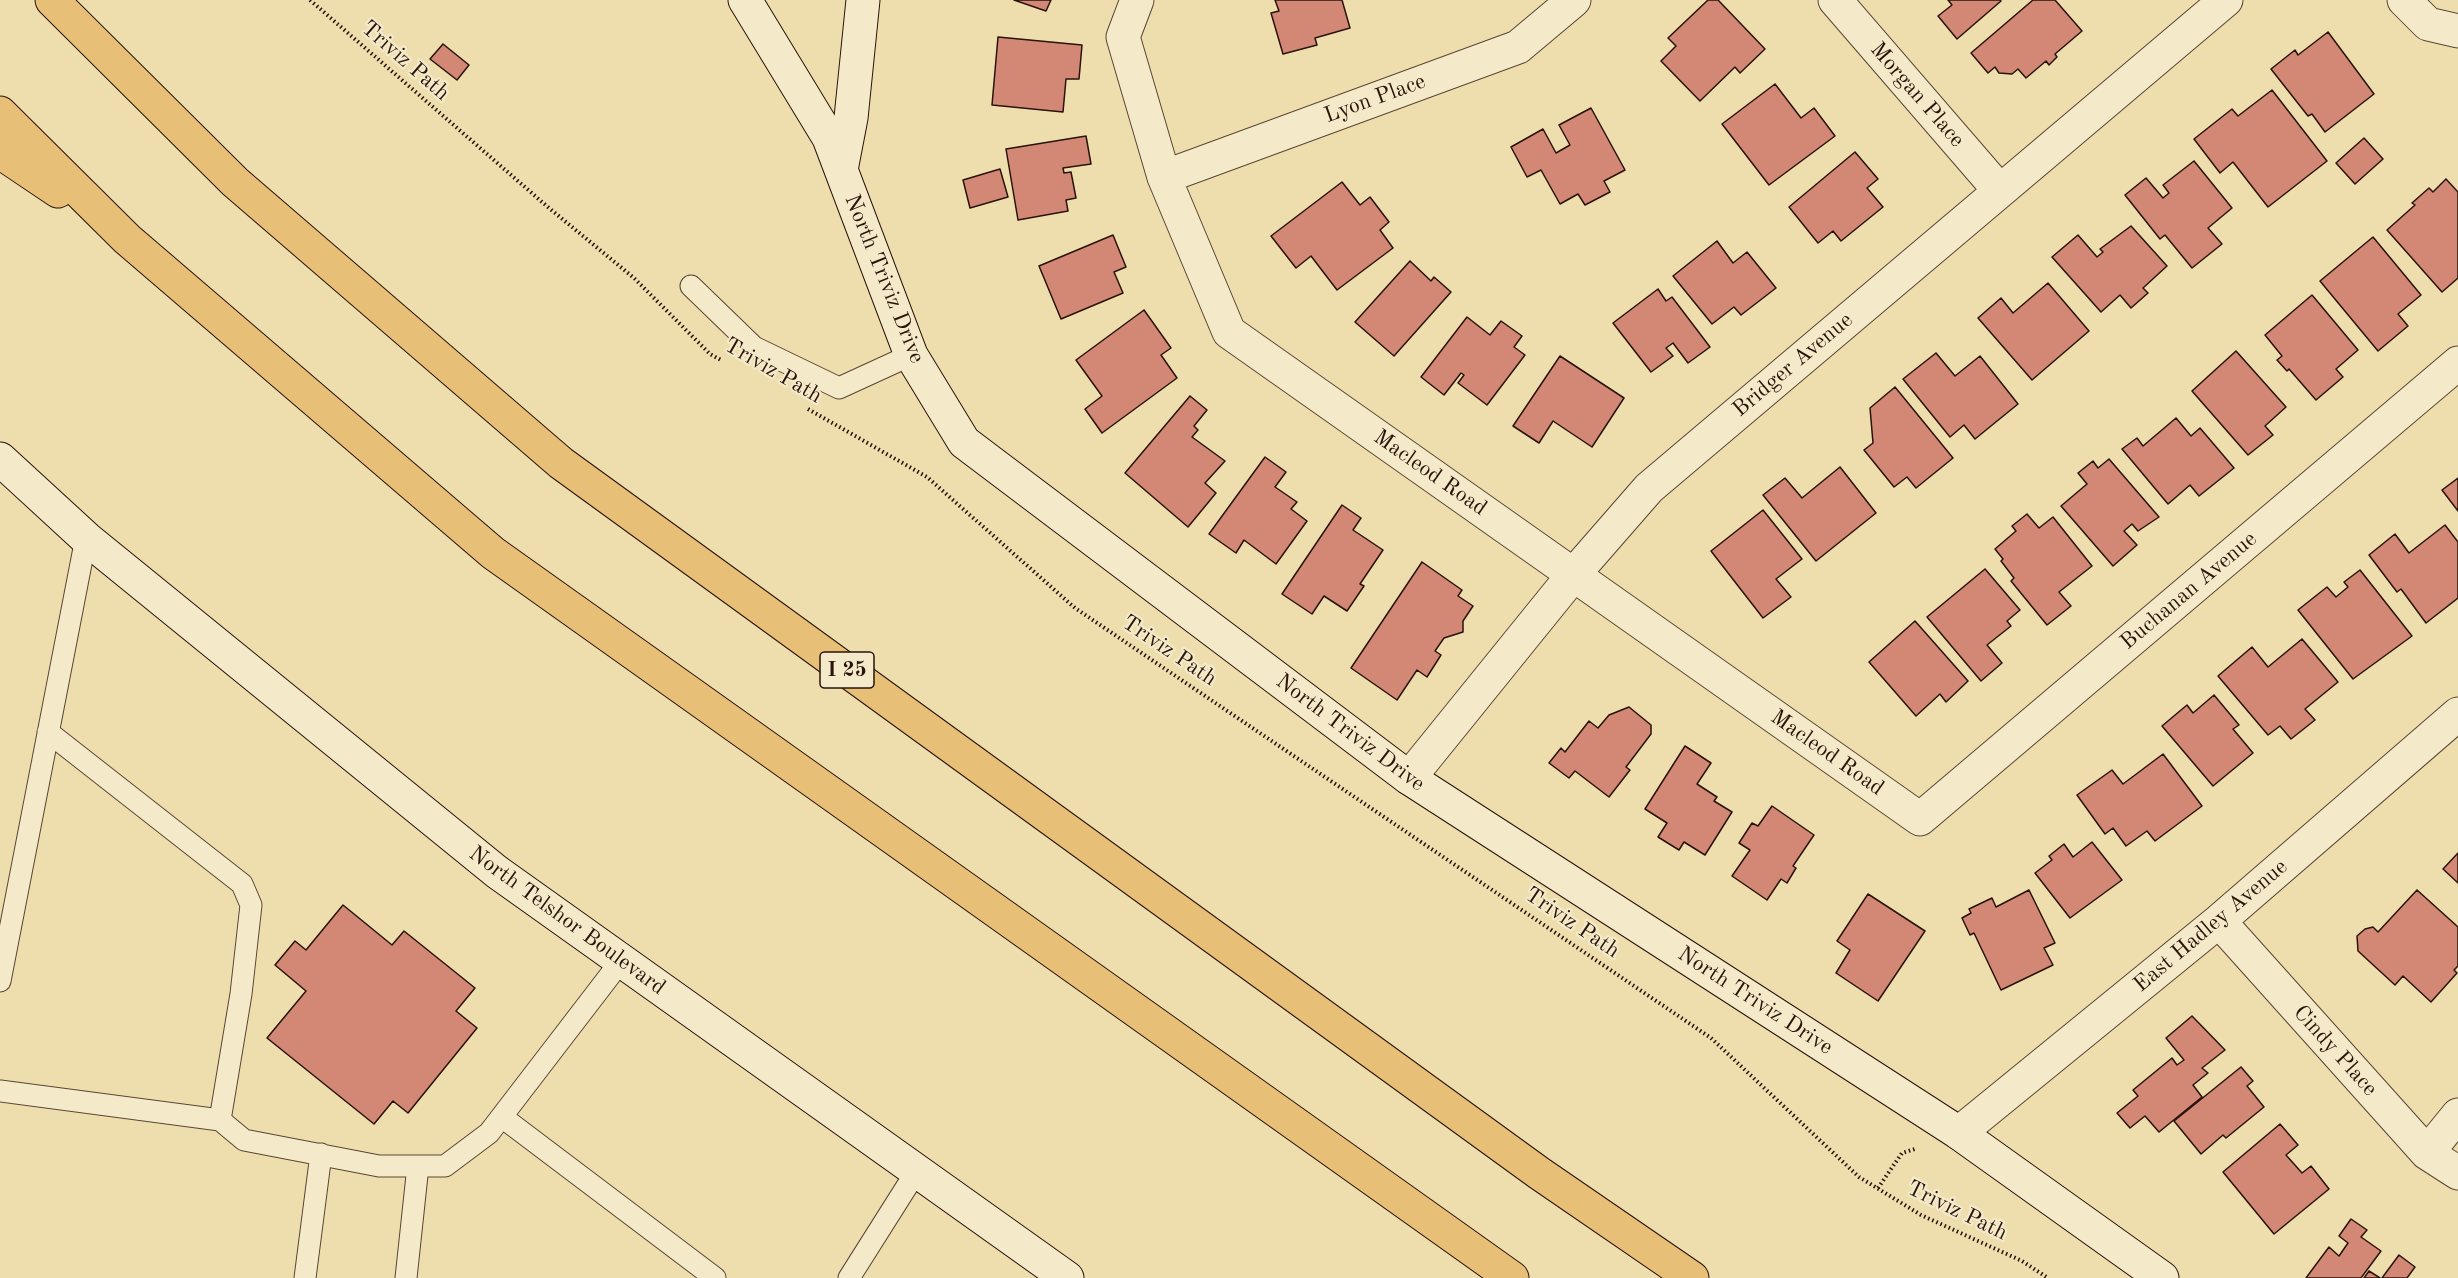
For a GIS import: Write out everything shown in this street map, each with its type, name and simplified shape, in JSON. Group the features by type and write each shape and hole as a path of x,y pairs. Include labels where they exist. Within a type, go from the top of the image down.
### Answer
{"highway":[{"name":"I 25","path":"52,0 235,182 561,463 1539,1173 1692,1278"},
{"path":"74,0 235,182"},
{"path":"0,113 127,239 493,553 1512,1278"},
{"path":"0,152 127,239"}],"street":[{"name":"North Triviz Drive","path":"745,0 829,138 911,355 964,442 1409,778 1959,1133 2162,1278"},
{"path":"841,170 851,118 863,0"},
{"name":"Macleod Road","path":"1137,0 1123,37 1164,177 1229,332 1920,819"},
{"name":"Lyon Place","path":"1164,177 1518,46 1574,0"},
{"name":"Morgan Place","path":"1835,0 2000,191"},
{"name":"Bridger Avenue","path":"1409,778 1574,574 1648,488 2226,0"},
{"path":"2403,0 2428,24 2458,31"},
{"name":"Buchanan Avenue","path":"1920,819 2458,363"},
{"name":"North Telshor Boulevard","path":"0,459 86,538 497,872 1068,1278"},
{"name":"East Hadley Avenue","path":"1959,1133 2219,921 2458,714"},
{"name":"Cindy Place","path":"2219,921 2427,1153 2458,1173"},
{"path":"2427,1153 2458,1115"}],"lane":[{"path":"691,286 754,347 839,388 911,355"},
{"path":"0,981 86,538"},
{"path":"48,732 242,884 251,905 241,994 220,1120"},
{"path":"0,1091 220,1120 244,1140 379,1166 445,1166 489,1133 621,961"},
{"path":"502,1117 714,1278"},
{"path":"305,1278 321,1154"},
{"path":"406,1278 418,1166"},
{"path":"849,1278 916,1172"}],"path":[{"name":"Triviz Path","path":"310,0 532,193 634,278 710,354 731,365"},
{"name":"Triviz Path","path":"803,407 927,477 1075,608 1711,1038 1859,1177 1921,1215 2022,1261 2048,1278"},
{"path":"1878,1188 1902,1153 1959,1133"}],"building":[{"path":"1014,0 1051,0 1046,11"},
{"path":"1275,0 1342,0 1350,28 1315,38 1317,45 1283,54 1271,13 1279,11"},
{"path":"1708,0 1718,0 1765,49 1740,73 1735,67 1700,101 1661,61 1676,46 1668,38"},
{"path":"1948,0 2001,1 1957,39 1938,16 1952,5"},
{"path":"2033,0 2055,0 2082,31 2055,54 2057,57 2049,65 2046,61 2026,78 2018,69 2012,74 1999,73 1995,67 1988,73 1971,53"},
{"path":"2328,32 2374,94 2325,132 2312,114 2308,116 2271,69 2295,50 2298,55"},
{"path":"998,37 1082,45 1079,79 1066,79 1063,112 992,105"},
{"path":"443,44 469,65 457,80 430,59"},
{"path":"1775,84 1801,118 1814,108 1835,136 1769,185 1722,124"},
{"path":"2272,90 2327,161 2268,207 2233,162 2220,173 2194,139 2232,109 2238,116"},
{"path":"1591,108 1625,170 1604,181 1610,192 1585,205 1578,194 1560,204 1541,170 1527,177 1511,147 1543,129 1556,153 1570,145 1559,125"},
{"path":"1086,136 1091,164 1063,168 1064,173 1071,172 1076,198 1066,200 1068,211 1018,220 1006,149"},
{"path":"2364,138 2383,159 2355,184 2336,163"},
{"path":"1855,152 1878,179 1867,188 1883,207 1841,241 1833,231 1818,243 1789,207"},
{"path":"2194,161 2232,208 2208,228 2222,244 2192,268 2165,235 2160,239 2125,195 2146,178 2163,198 2169,193 2163,185"},
{"path":"1000,169 1008,197 970,208 963,180"},
{"path":"2446,179 2458,192 2458,278 2442,292 2387,230 2415,205 2412,203 2429,188 2433,192"},
{"path":"1342,182 1360,205 1370,197 1389,222 1380,230 1393,248 1337,290 1311,256 1296,268 1271,236"},
{"path":"2131,226 2167,266 2143,288 2148,293 2131,308 2120,295 2101,312 2052,257 2078,235 2097,257 2103,252 2100,249"},
{"path":"1113,235 1126,267 1114,272 1123,293 1061,319 1039,266"},
{"path":"2373,237 2421,295 2398,314 2408,326 2378,351 2320,281"},
{"path":"1717,241 1733,263 1747,252 1776,288 1741,315 1734,307 1712,324 1673,276"},
{"path":"1410,261 1431,281 1434,277 1451,292 1394,356 1355,322"},
{"path":"2048,283 2089,331 2032,380 1978,318 2001,298 2013,313"},
{"path":"1658,289 1666,301 1672,297 1710,347 1688,363 1673,343 1666,348 1673,356 1651,372 1613,323"},
{"path":"2312,295 2358,350 2336,369 2343,377 2316,400 2289,369 2287,371 2277,360 2282,356 2265,335"},
{"path":"1144,310 1171,348 1161,355 1177,378 1102,433 1085,409 1102,396 1076,360"},
{"path":"1467,317 1490,335 1501,321 1522,336 1514,347 1525,355 1487,405 1458,383 1464,375 1461,373 1444,395 1421,377"},
{"path":"2236,351 2286,407 2265,426 2273,435 2248,455 2192,391"},
{"path":"1936,353 1955,376 1980,356 2018,404 1975,439 1964,425 1950,437 1903,379"},
{"path":"1560,356 1624,398 1592,447 1553,421 1539,443 1513,426"},
{"path":"1895,387 1953,458 1916,488 1907,477 1894,487 1864,450 1873,443 1870,408"},
{"path":"1190,396 1207,410 1194,426 1198,430 1192,437 1225,461 1205,483 1216,493 1188,527 1125,473"},
{"path":"2176,418 2191,436 2200,428 2234,468 2199,496 2190,485 2168,504 2122,449 2137,438 2143,446"},
{"path":"1265,457 1286,472 1275,487 1297,502 1291,509 1307,521 1276,564 1244,540 1236,553 1209,534"},
{"path":"2109,459 2159,517 2138,531 2132,524 2124,531 2137,545 2113,566 2061,506 2087,484 2078,473 2093,461 2098,468"},
{"path":"1840,467 1876,513 1816,561 1763,495 1785,478 1802,498"},
{"path":"2458,478 2458,511 2442,490"},
{"path":"1342,505 1361,518 1353,530 1383,550 1360,584 1364,586 1347,611 1324,596 1312,614 1282,594"},
{"path":"1763,510 1802,559 1776,579 1791,597 1763,618 1711,551"},
{"path":"2027,514 2039,528 2053,517 2092,566 2059,592 2071,606 2047,625 2011,581 2014,578 1995,549 2016,531 2012,526"},
{"path":"2445,525 2458,542 2458,598 2426,623 2401,589 2397,592 2369,555 2395,534 2409,553"},
{"path":"1422,562 1462,590 1458,596 1473,606 1463,621 1463,632 1444,638 1435,651 1441,655 1427,677 1417,670 1397,700 1351,668"},
{"path":"1985,569 2020,610 2007,621 2011,626 1987,645 2002,663 1981,681 1927,617"},
{"path":"2360,570 2412,636 2353,679 2298,610 2327,587 2336,597 2348,587 2344,582"},
{"path":"1915,621 1968,681 1946,702 1940,694 1916,716 1869,662"},
{"path":"2302,639 2338,682 2305,709 2315,720 2291,739 2280,726 2268,735 2218,676 2252,647 2268,667"},
{"path":"2214,695 2239,725 2233,729 2253,753 2213,786 2162,726 2187,705 2193,713"},
{"path":"1629,707 1651,725 1651,734 1626,767 1630,770 1609,797 1575,771 1569,778 1549,763 1561,748 1565,752 1589,721 1598,728 1609,715"},
{"path":"1685,746 1711,763 1697,784 1717,797 1714,801 1732,812 1705,855 1684,842 1679,850 1658,837 1667,823 1645,809"},
{"path":"2163,754 2202,806 2155,841 2147,831 2126,846 2113,828 2105,834 2077,795 2112,770 2123,784"},
{"path":"1772,806 1814,835 1793,866 1796,868 1787,883 1781,879 1767,900 1732,876 1750,850 1739,843 1752,823 1758,826"},
{"path":"2092,842 2122,880 2070,918 2035,873 2052,860 2049,856 2064,844 2073,857"},
{"path":"2458,853 2458,883 2443,869"},
{"path":"2029,890 2055,943 2044,948 2053,965 2001,990 1974,933 1970,935 1962,918 1971,913 1969,909 1992,898 1996,907"},
{"path":"2417,890 2458,927 2458,966 2454,970 2457,973 2431,1002 2403,976 2395,985 2358,951 2357,936 2365,929 2373,927 2378,932"},
{"path":"1868,894 1925,931 1878,1001 1836,973 1850,950 1837,941"},
{"path":"343,905 392,945 404,931 475,988 456,1011 477,1028 408,1113 393,1101 374,1124 267,1038 306,991 275,965 295,941 306,950"},
{"path":"2192,1016 2225,1050 2202,1068 2208,1073 2193,1085 2202,1097 2159,1132 2145,1116 2130,1128 2117,1113 2138,1096 2133,1090 2172,1058 2177,1065 2184,1060 2166,1038"},
{"path":"2241,1067 2253,1081 2247,1086 2264,1107 2226,1138 2223,1135 2201,1154 2174,1121"},
{"path":"2280,1124 2298,1145 2286,1155 2302,1173 2311,1166 2329,1189 2274,1234 2223,1172"},
{"path":"2351,1219 2367,1230 2361,1237 2381,1251 2361,1278 2306,1278 2329,1247 2339,1256 2348,1243 2339,1236"},
{"path":"2399,1255 2415,1267 2407,1278 2382,1278"},
{"path":"2369,1271 2380,1278 2364,1278"}]}
